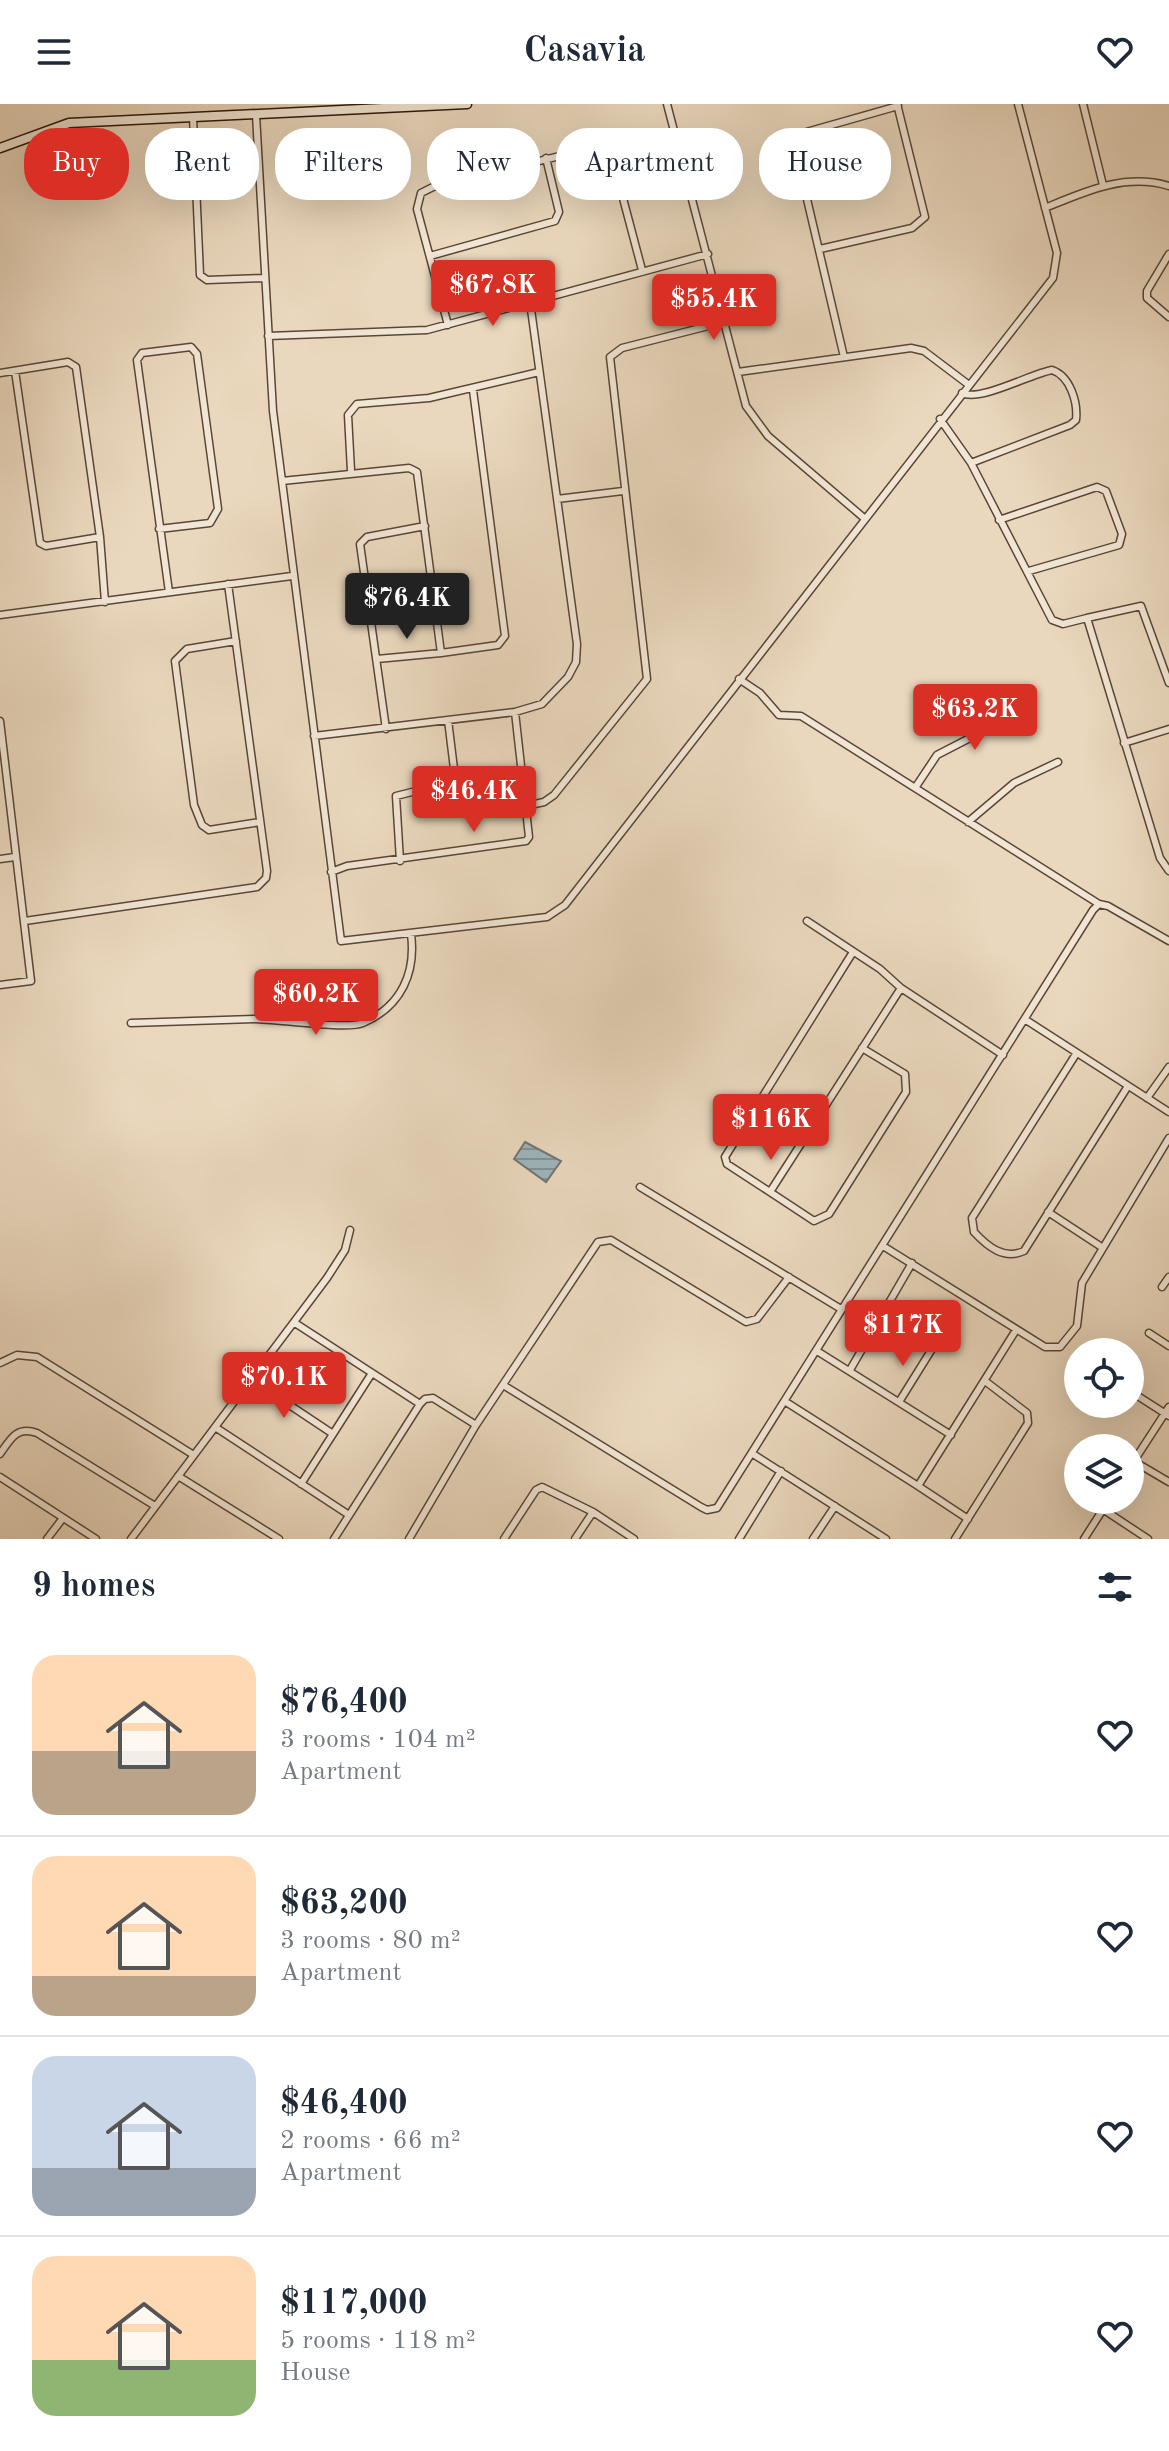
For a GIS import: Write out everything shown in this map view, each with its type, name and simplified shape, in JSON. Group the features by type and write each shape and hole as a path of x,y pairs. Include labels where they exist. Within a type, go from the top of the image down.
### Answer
{"street":[{"path":"0,148 69,123 256,115 349,106 467,104"},
{"path":"667,104 746,406 756,423 864,518"},
{"path":"256,115 263,278 282,481 341,941 547,917 565,905 940,419 1053,278 1057,253 1018,104"},
{"path":"1083,104 1103,185"},
{"path":"820,249 912,228 925,217 897,105 803,133 795,148 844,357"},
{"path":"193,117 200,275 207,280 263,278"},
{"path":"448,325 417,209 421,193 433,187 596,145 608,148 642,270"},
{"path":"430,256 553,224 559,212 546,158"},
{"path":"1045,208 1103,185 1151,180 1169,186"},
{"path":"268,336 408,333 448,325 708,254"},
{"path":"1169,254 1147,291 1147,298 1169,317"},
{"path":"314,736 515,712 548,701 576,662 577,644 530,302"},
{"path":"526,806 544,802 554,795 647,679 610,357 622,348 724,322"},
{"path":"159,529 210,523 218,509 197,354 191,347 142,353 137,360 159,529 169,592"},
{"path":"738,372 911,348 924,351 969,385"},
{"path":"0,373 68,362 76,367 100,537 105,602"},
{"path":"962,393 969,396 982,394 1052,370 1067,380 1077,410 1076,420 1070,425 971,463"},
{"path":"15,371 40,543 46,546 100,537"},
{"path":"351,471 348,415 352,407 473,390 539,372"},
{"path":"377,659 498,645 505,636 473,390"},
{"path":"940,419 971,463 1052,620 1063,624 1141,606 1169,683"},
{"path":"282,481 351,471 409,468 417,472 441,653"},
{"path":"999,520 1097,487 1106,491 1122,534 1119,545 1029,571"},
{"path":"557,499 623,491"},
{"path":"386,729 360,544 367,537 425,526"},
{"path":"0,615 292,576"},
{"path":"25,921 257,887 266,878 228,584"},
{"path":"1087,618 1160,858 1169,871"},
{"path":"236,641 187,649 175,661 194,805 202,825 209,830 260,822"},
{"path":"739,679 760,693 779,715 801,716 1099,904 1169,941"},
{"path":"915,788 937,755 1028,708"},
{"path":"331,872 347,866 526,841 529,837 515,712"},
{"path":"400,861 393,800 396,796 448,783 455,777 448,720"},
{"path":"0,721 31,981 0,985"},
{"path":"1124,743 1169,729"},
{"path":"968,822 1014,783 1058,762"},
{"path":"0,859 15,857"},
{"path":"503,1385 707,1510 724,1502 841,1309 1099,904"},
{"path":"807,921 1003,1055"},
{"path":"131,1023 256,1019 361,1025 380,1013 406,984 414,961 411,934"},
{"path":"853,952 725,1157 727,1164 814,1221 829,1214 906,1092 905,1074 862,1048"},
{"path":"770,1192 901,988"},
{"path":"1026,1020 1169,1112"},
{"path":"1076,1054 972,1218 972,1225 980,1239 997,1251 1015,1255 1024,1251 1128,1086"},
{"path":"1147,1098 1169,1067"},
{"path":"883,1246 1045,1347 1063,1345 1077,1326 1082,1283 1169,1138"},
{"path":"640,1187 841,1309"},
{"path":"1048,1212 1103,1248"},
{"path":"131,1539 192,1454 295,1323 345,1250 350,1230"},
{"path":"409,1539 476,1425 598,1242 611,1240 746,1322 757,1319 789,1277"},
{"path":"850,1370 912,1263"},
{"path":"1162,1287 1169,1277"},
{"path":"295,1323 420,1404"},
{"path":"918,1486 1016,1330"},
{"path":"1149,1333 1169,1346"},
{"path":"899,1402 932,1349"},
{"path":"817,1351 951,1435"},
{"path":"0,1363 17,1355 37,1357 192,1454"},
{"path":"301,1484 372,1373"},
{"path":"252,1380 333,1434"},
{"path":"955,1539 1029,1418 1027,1413 985,1381"},
{"path":"334,1539 425,1399 433,1398 476,1425"},
{"path":"1144,1399 1168,1412 1144,1445"},
{"path":"786,1402 968,1519"},
{"path":"215,1427 349,1515"},
{"path":"0,1454 14,1433 27,1429 155,1506"},
{"path":"753,1454 885,1539"},
{"path":"1144,1470 1169,1482"},
{"path":"739,1539 781,1471"},
{"path":"178,1476 273,1538"},
{"path":"0,1477 96,1539"},
{"path":"504,1539 536,1490 542,1487 593,1512 634,1539"},
{"path":"813,1539 835,1506"},
{"path":"575,1539 593,1512"},
{"path":"1084,1539 1100,1514"},
{"path":"1110,1514 1148,1539"},
{"path":"47,1539 63,1518"}],"water":[{"path":"525,1142 561,1161 546,1182 514,1159"}]}
